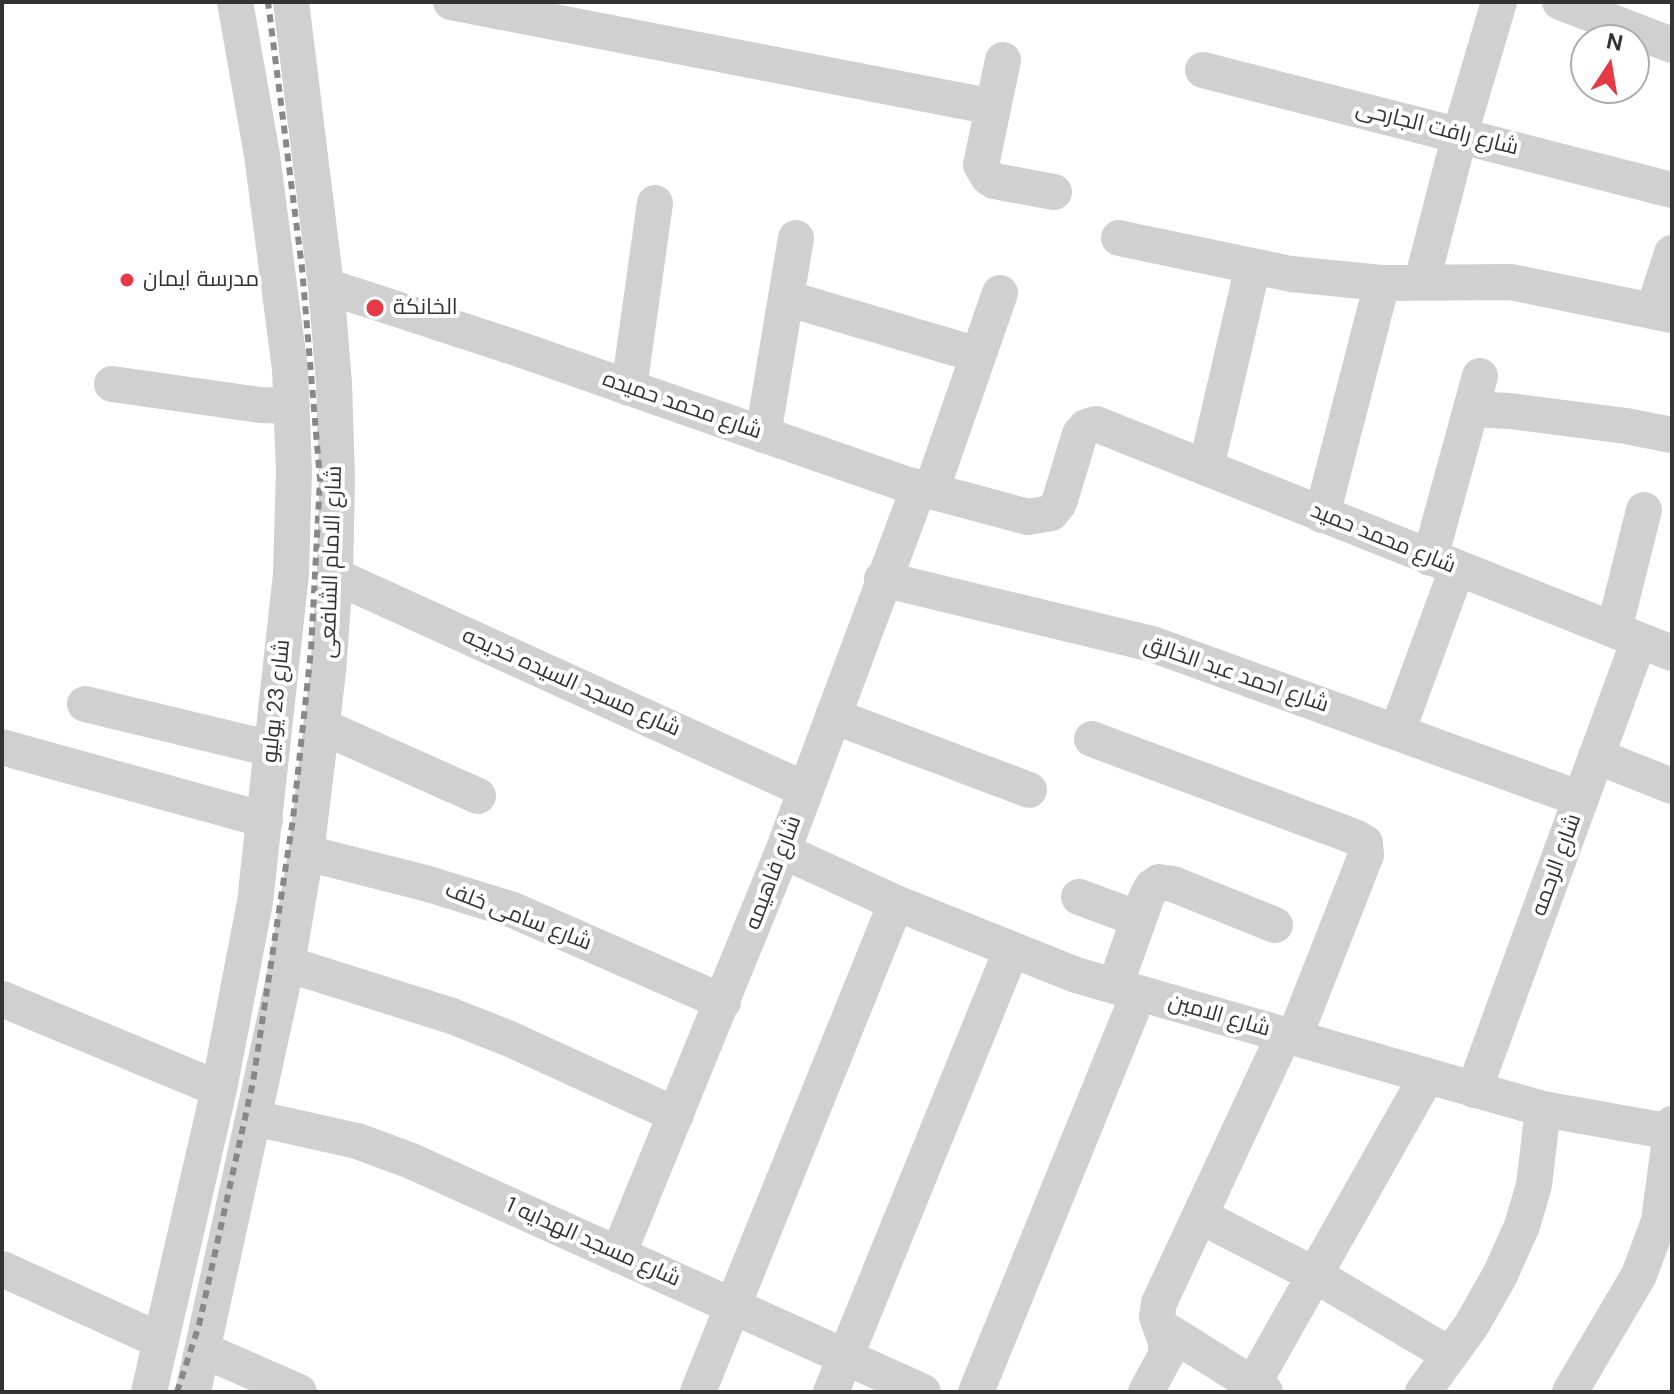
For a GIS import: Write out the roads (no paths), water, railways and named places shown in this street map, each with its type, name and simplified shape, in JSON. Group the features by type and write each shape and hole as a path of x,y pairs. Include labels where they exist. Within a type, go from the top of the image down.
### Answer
{"street":[{"name":"شارع 23 يوليو","path":"149,1392 219,1089 255,902 291,574 294,471 290,369 260,142 235,2"},
{"name":"شارع الامام الشافعى","path":"193,1392 287,964 306,853 335,576 335,410 326,286 291,2"},
{"path":"451,2 993,107"},
{"path":"1422,281 1460,134 1499,2"},
{"path":"1560,2 1672,45"},
{"path":"1003,60 981,158 984,172 994,181 1054,192"},
{"name":"شارع رافت الجارحى","path":"1203,70 1672,190"},
{"path":"629,388 655,203"},
{"path":"763,435 796,238"},
{"path":"1119,238 1291,274 1382,283 1511,282 1662,313 1672,253"},
{"path":"1206,468 1253,266"},
{"path":"1322,515 1382,283"},
{"name":"شارع محمد حميده","path":"326,286 925,489 1028,517 1040,517"},
{"name":"شارع فاهيمه","path":"618,1255 783,851 882,579 925,489 1000,293"},
{"path":"786,298 978,355"},
{"path":"112,384 260,405 292,406"},
{"path":"1397,732 1443,564 1475,392 1525,413 1672,435"},
{"name":"شارع محمد حميد","path":"1040,517 1051,513 1059,503 1080,434 1086,427 1096,424 1642,641"},
{"name":"شارع الرحمه","path":"1474,1090 1596,756 1642,641 1644,510"},
{"name":"شارع مسجد السيده خديجه","path":"335,576 806,790"},
{"name":"شارع احمد عبد الخالق","path":"882,579 1152,644 1581,799"},
{"path":"85,704 272,749"},
{"path":"833,716 1029,790"},
{"path":"321,726 478,796"},
{"path":"1092,739 1355,837 1365,843 1366,855 1289,1036 1159,1303 1157,1317 1163,1328 1166,1355 1146,1392"},
{"path":"2,747 265,820"},
{"path":"1596,756 1672,786"},
{"name":"شارع الامين","path":"783,851 896,903 1076,975 1543,1109 1672,1129"},
{"name":"شارع سامى خلف","path":"306,853 425,883 513,910 723,1002"},
{"path":"976,1392 1127,990 1139,919 1152,887 1159,882 1173,884 1275,925"},
{"path":"1079,897 1139,919"},
{"path":"698,1392 896,903"},
{"path":"831,1392 1011,951"},
{"path":"287,964 467,1022 676,1115"},
{"path":"2,999 219,1089"},
{"path":"1163,1328 1259,1388 1315,1275 1427,1076"},
{"path":"1423,1392 1471,1326 1500,1275 1522,1226 1534,1185 1543,1109"},
{"name":"شارع مسجد الهدايه 1","path":"254,1118 357,1141 409,1160 923,1392"},
{"path":"1579,1387 1639,1275 1659,1221 1672,1129"},
{"path":"1200,1216 1315,1275 1450,1355"},
{"path":"2,1269 161,1341"},
{"path":"203,1350 299,1392"}],"railway":[{"path":"177,1392 199,1325 253,1082 293,819 311,650 320,479 302,268 268,2"}],"place":[{"name":"مدرسة ايمان","path":"127,280"},
{"name":"الخانكة","path":"375,308"}]}
